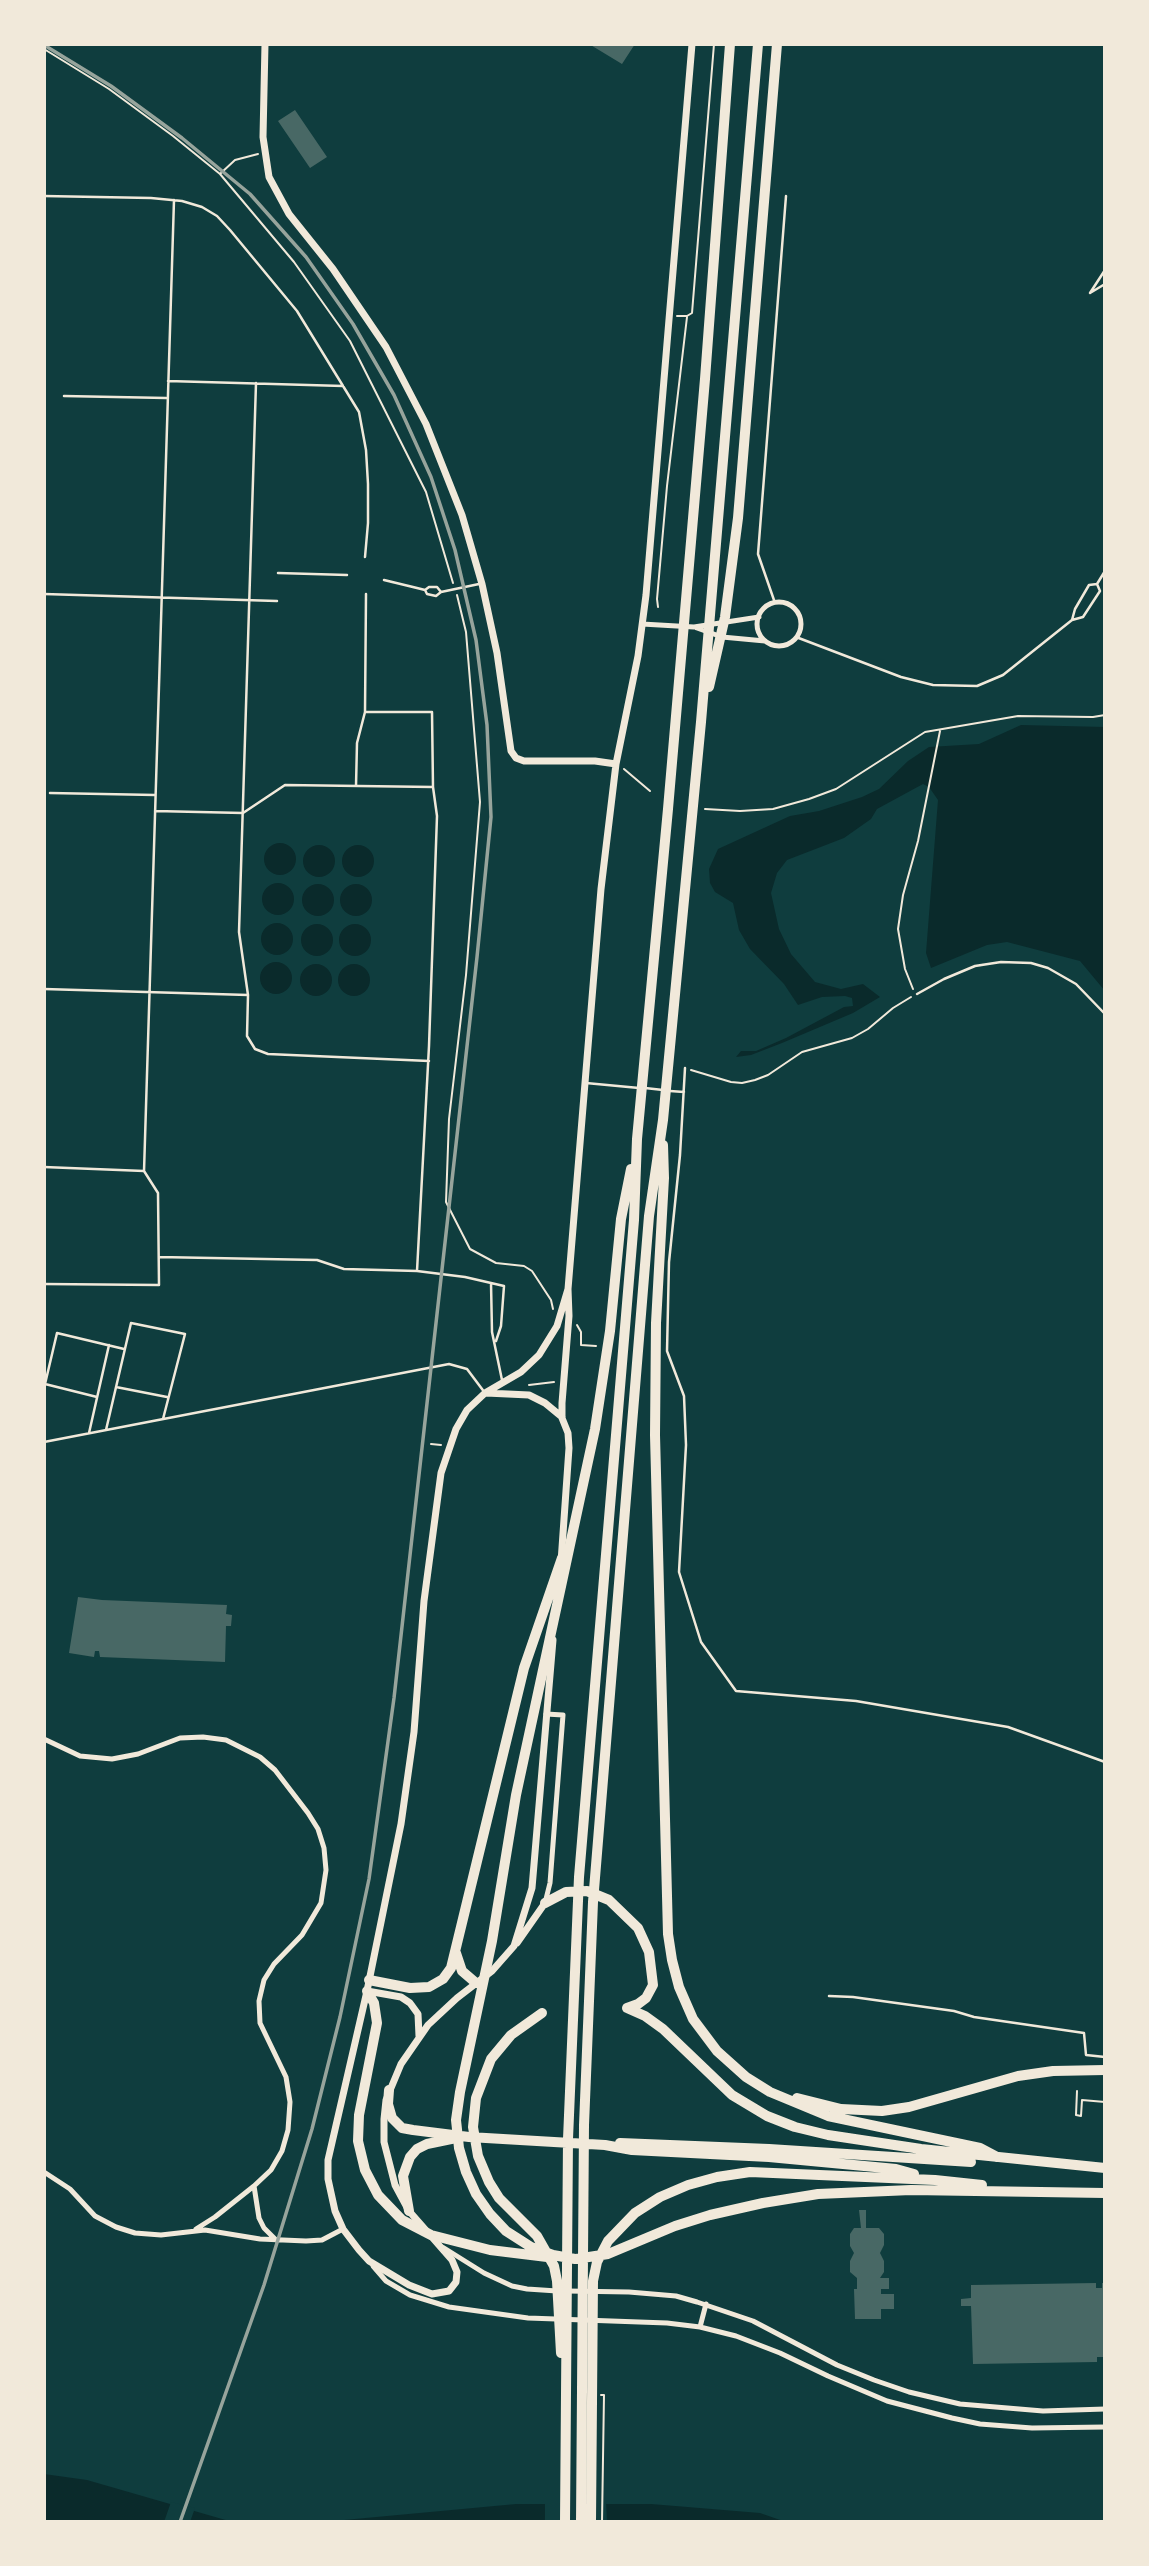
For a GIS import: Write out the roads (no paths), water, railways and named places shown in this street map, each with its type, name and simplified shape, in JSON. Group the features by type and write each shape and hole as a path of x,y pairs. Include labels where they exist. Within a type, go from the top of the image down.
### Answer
{"highway":[{"path":"565,2522 569,2101 577,1914 634,1220 636,1139 704,391 730,44"},
{"path":"581,2522 584,2125 593,1902 649,1216 663,1120 701,722 758,44"},
{"path":"701,722 725,617 735,545 777,44"},
{"path":"663,1120 664,1178 655,1396 669,1945 679,1987 700,2030 717,2051 737,2070 769,2092 828,2116 980,2148 997,2157"},
{"path":"530,2252 506,2231 475,2194 462,2160 456,2120 492,1941 516,1795 601,1395 614,1300 621,1219 636,1139"},
{"path":"576,1518 524,1668 456,1953 446,1976 429,1987 368,1986 377,2018 360,2105 358,2132 365,2170 378,2194 402,2220 423,2232 456,2242 575,2259 596,2258 618,2251 675,2226 710,2215 818,2194 887,2190 1105,2193"},
{"path":"545,1903 566,1892 580,1891 601,1896 617,1907 638,1928 646,1943 653,1971 652,1989 638,2004 627,2008 645,2016 663,2029 732,2095 781,2122 842,2138 956,2154 1105,2168"},
{"path":"456,1953 459,1967 476,1983"},
{"path":"542,2013 511,2035 491,2059 476,2098 473,2127 478,2157 489,2182 499,2198 537,2236 554,2266 565,2392"},
{"path":"769,2092 841,2109 882,2111 924,2104 1018,2076 1068,2070 1105,2070"},
{"path":"389,2090 390,2115 402,2128 469,2137 605,2145 631,2142 729,2150 896,2169 935,2180"},
{"path":"408,2211 403,2176 413,2152 431,2142 469,2137"},
{"path":"729,2150 978,2162 997,2157"},
{"path":"591,2522 593,2281 602,2251 625,2221 646,2205 674,2190 702,2180 734,2174 782,2172 935,2180 1031,2191"}],"street":[{"path":"265,44 265,152 269,177 281,202 359,306 386,347 412,396 462,515 482,584 497,653 508,743 513,754 524,761 595,761 616,764"},
{"path":"514,1946 531,1888 564,1533 569,1440 562,1418 569,1315 568,1289 604,853 616,764 642,624 692,44"},
{"path":"694,627 722,637 765,641 783,646 796,637 800,625 797,612 785,603 775,603 764,608 757,627 765,641"},
{"path":"642,624 694,627 759,617"},
{"path":"568,1289 561,1319 547,1345 521,1372 485,1393 467,1410 461,1419 441,1473 424,1601 410,1760 388,1894 328,2160 331,2199 343,2229 386,2281 410,2295 459,2309 528,2318 667,2323 700,2327 759,2344 905,2406 961,2420 1032,2428 1105,2427"},
{"path":"485,1393 529,1395 545,1403 562,1418"},
{"path":"369,2261 418,2290 432,2294 444,2294 456,2282 457,2272 452,2260 408,2211 395,2185 386,2154 384,2119 389,2090 401,2064 419,2036 438,2015 492,1971 545,1903 550,1883 564,1715 546,1714"},
{"path":"44,1740 80,1756 102,1759 128,1756 189,1737 213,1737 233,1743 260,1756 275,1770 318,1829 324,1848 326,1870 321,1903 302,1935 274,1964 261,1990 260,2023 286,2077 290,2102 288,2130 282,2151 271,2169 254,2186 215,2217 193,2230"},
{"path":"368,1986 401,1997 410,2003 418,2014 419,2036"},
{"path":"44,2172 62,2183 95,2216 116,2227 148,2235 193,2230 275,2240 315,2241 343,2229"},
{"path":"254,2186 259,2218 275,2240"},
{"path":"436,2242 484,2273 527,2290 629,2292 676,2297 706,2304 753,2321 855,2373 909,2392 960,2404 1043,2411 1105,2409"},
{"path":"700,2327 706,2304"},
{"path":"820,2372 821,2357"},
{"path":"905,2406 909,2392"},
{"path":"960,2404 961,2420"}],"lane":[{"path":"44,196 174,200 202,207 217,216 230,230 297,311 359,412 366,450 368,523 365,557"},
{"path":"775,603 758,554 786,196"},
{"path":"44,1284 159,1285 158,1193 144,1171 174,200"},
{"path":"1105,270 1090,293 1105,284"},
{"path":"168,381 344,386"},
{"path":"256,383 239,932 248,995 247,1036 250,1044 260,1052 429,1061"},
{"path":"64,396 167,398"},
{"path":"1072,620 1075,609 1089,586 1097,584 1105,571"},
{"path":"278,573 348,575"},
{"path":"384,580 425,590 427,594 436,596 441,592 482,584"},
{"path":"796,637 901,677 933,685 977,686 1003,675 1072,620 1083,617 1100,590 1097,584"},
{"path":"44,594 277,601"},
{"path":"355,786 357,743 365,712 366,594"},
{"path":"365,712 432,712 433,787 437,816 429,1061 417,1271"},
{"path":"154,811 243,813 285,785 433,787"},
{"path":"50,793 155,795"},
{"path":"917,994 975,966 1024,962 1048,968 1076,984 1105,1014"},
{"path":"44,989 248,995"},
{"path":"685,1068 680,1155 669,1262 667,1351 684,1396 686,1445 679,1572 701,1642 736,1691 856,1701 1008,1727 1105,1762"},
{"path":"584,1083 684,1092"},
{"path":"44,1167 144,1171"},
{"path":"159,1257 317,1260 344,1269 417,1271 465,1277 504,1286 501,1326 496,1341"},
{"path":"491,1283 491,1323 503,1382"},
{"path":"106,1430 131,1323 185,1334 163,1419"},
{"path":"97,1397 45,1384 57,1333 125,1349"},
{"path":"89,1433 109,1345"},
{"path":"44,1442 449,1364 467,1369 485,1393"},
{"path":"116,1387 169,1397"},
{"path":"829,1996 954,2011 974,2017 1084,2033 1086,2055 1105,2057"}],"water":[{"path":"1021,725 1105,727 1105,991 1080,961 1007,942 987,945 931,968 926,953 938,800 929,787 923,784 877,809 871,819 844,838 787,860 777,873 771,893 779,929 791,954 815,982 841,989 863,984 880,997 853,1013 782,1043 751,1055 736,1057 741,1051 756,1051 844,1007 853,1006 852,998 845,996 822,997 798,1005 784,984 750,949 739,930 733,903 715,892 710,883 709,869 718,849 790,816 819,811 879,789 908,761 929,747 979,744"},
{"path":"280,843 291,848 296,859 291,870 280,875 269,870 264,859 269,848"},
{"path":"319,845 330,850 335,861 330,872 319,877 308,872 303,861 308,850"},
{"path":"358,845 369,850 374,861 369,872 358,877 347,872 342,861 347,850"},
{"path":"278,883 289,888 294,899 289,910 278,915 267,910 262,899 267,888"},
{"path":"318,884 329,889 334,900 329,911 318,916 307,911 302,900 307,889"},
{"path":"356,884 367,889 372,900 367,911 356,916 345,911 340,900 345,889"},
{"path":"277,923 288,928 293,939 288,950 277,955 266,950 261,939 266,928"},
{"path":"317,924 328,929 333,940 328,951 317,956 306,951 301,940 306,929"},
{"path":"355,924 366,929 371,940 366,951 355,956 344,951 339,940 344,929"},
{"path":"276,962 287,967 292,978 287,989 276,994 265,989 260,978 265,967"},
{"path":"316,964 327,969 332,980 327,991 316,996 305,991 300,980 305,969"},
{"path":"354,964 365,969 370,980 365,991 354,996 343,991 338,980 343,969"},
{"path":"44,2474 87,2480 229,2521 344,2520 516,2504 651,2504 760,2513 786,2522 44,2522"}],"railway":[{"path":"44,45 111,86 182,138 250,194 306,257 353,324 394,395 431,477 455,550 476,640 487,725 491,817 477,957 394,1698 369,1879 340,2017 312,2129 264,2285 180,2522"}]}
